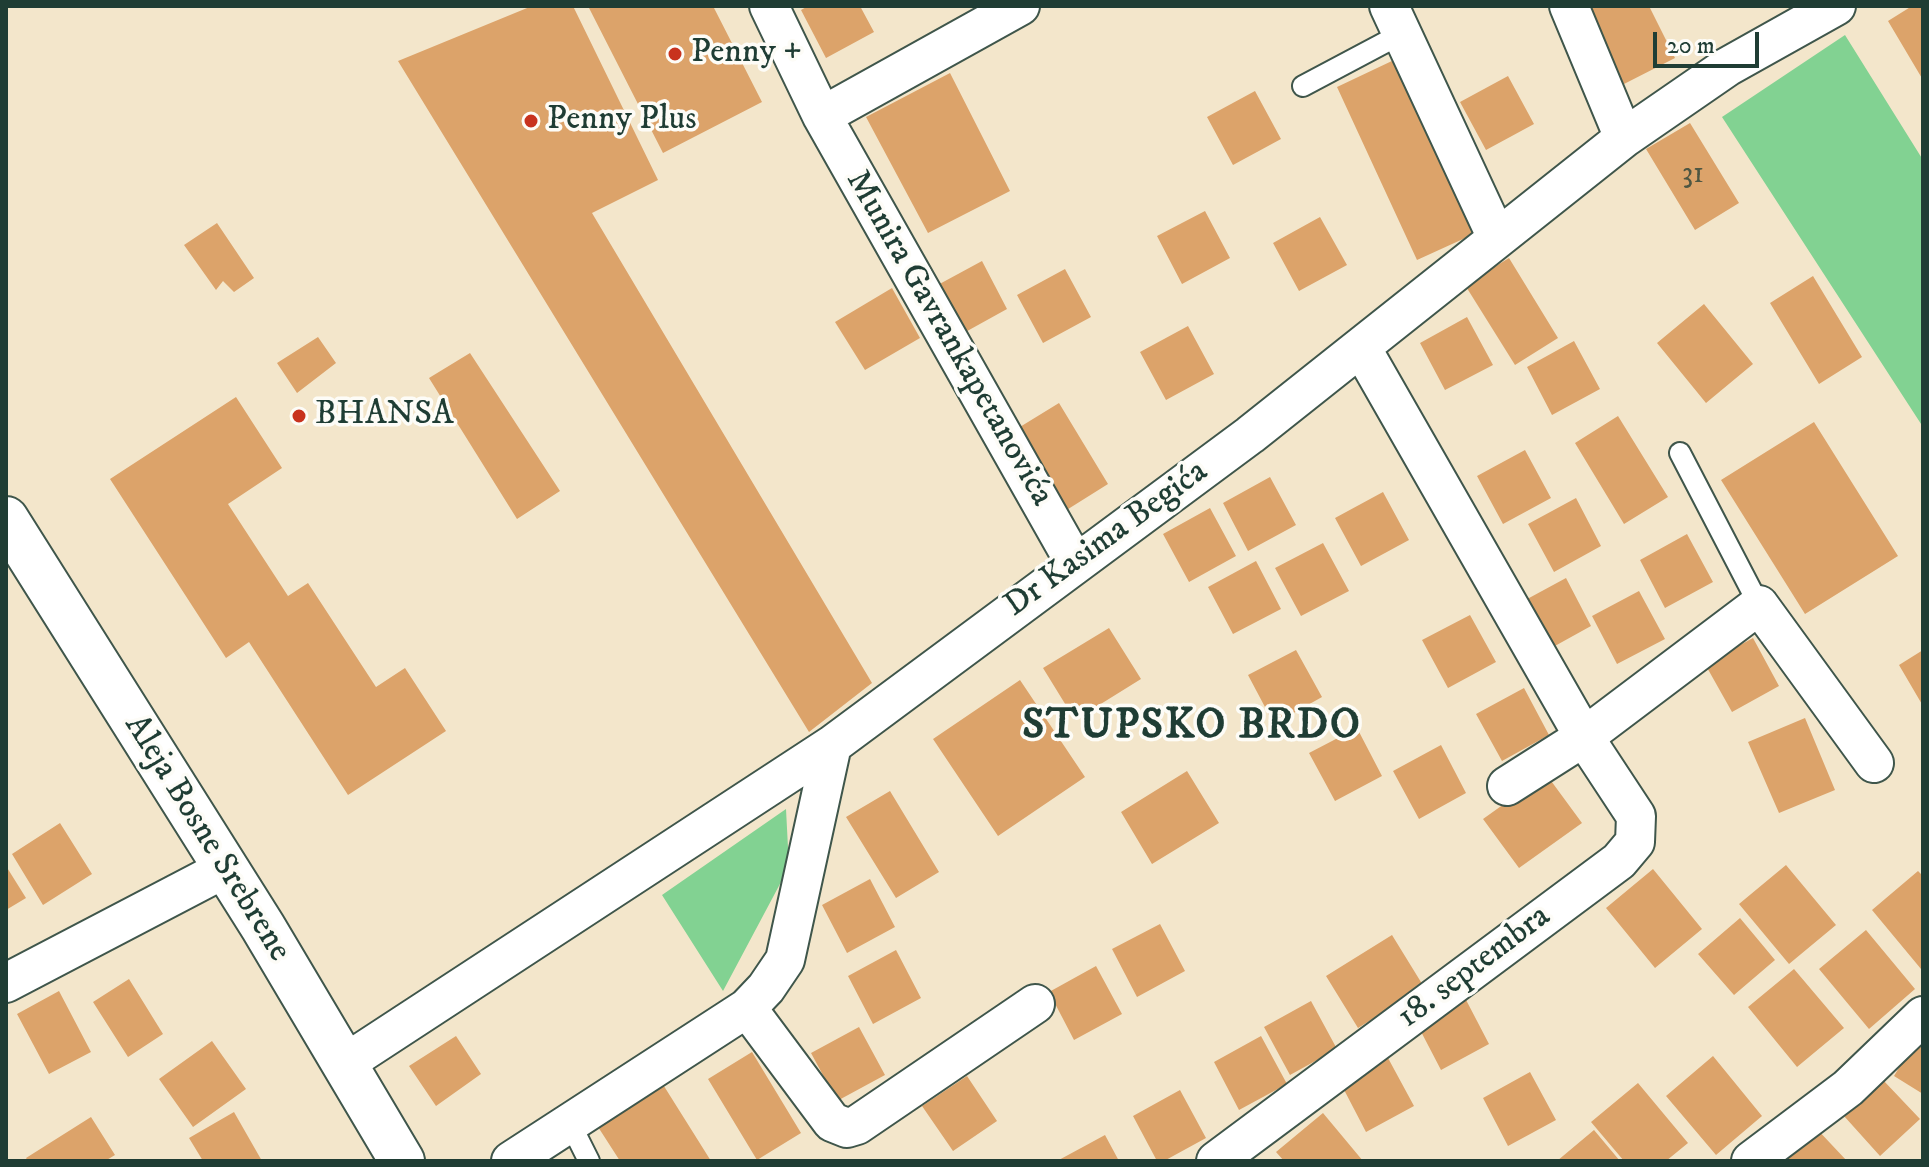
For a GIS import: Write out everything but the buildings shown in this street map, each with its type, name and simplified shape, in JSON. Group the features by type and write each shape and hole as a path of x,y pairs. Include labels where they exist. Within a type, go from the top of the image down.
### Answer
{"street":[{"name":"Munira Gavrankapetanovića","path":"769,6 822,116 1075,563"},
{"path":"822,116 1020,6"},
{"path":"1569,6 1624,138"},
{"name":"Dr Kasima Begića","path":"344,1064 832,745 1362,349 1624,138 1727,67 1836,6"},
{"path":"1395,20 1497,238"},
{"name":"18. septembra","path":"1216,1161 1619,861 1635,842 1636,816 1584,737 1362,349"},
{"name":"Aleja Bosne Srebrene","path":"6,519 226,868 402,1161"},
{"path":"1507,786 1584,737 1759,605 1874,763"},
{"path":"511,1161 747,1008 766,988 785,960 832,745"},
{"path":"6,983 226,868"},
{"path":"747,1008 832,1122 847,1128 857,1125 1035,1004"},
{"path":"1751,1161 1848,1088 1923,1016"}],"lane":[{"path":"1303,86 1395,20"},
{"path":"1680,453 1759,605"},
{"path":"570,1123 589,1161"}],"green space":[{"path":"1845,35 1923,160 1923,427 1722,117"},
{"path":"786,809 789,867 723,991 662,895"}],"place":[{"name":"Penny +","path":"675,54"},
{"name":"Penny Plus","path":"531,121"},
{"name":"BHANSA","path":"299,416"}],"district":[{"name":"STUPSKO BRDO","path":"1192,728"}]}
